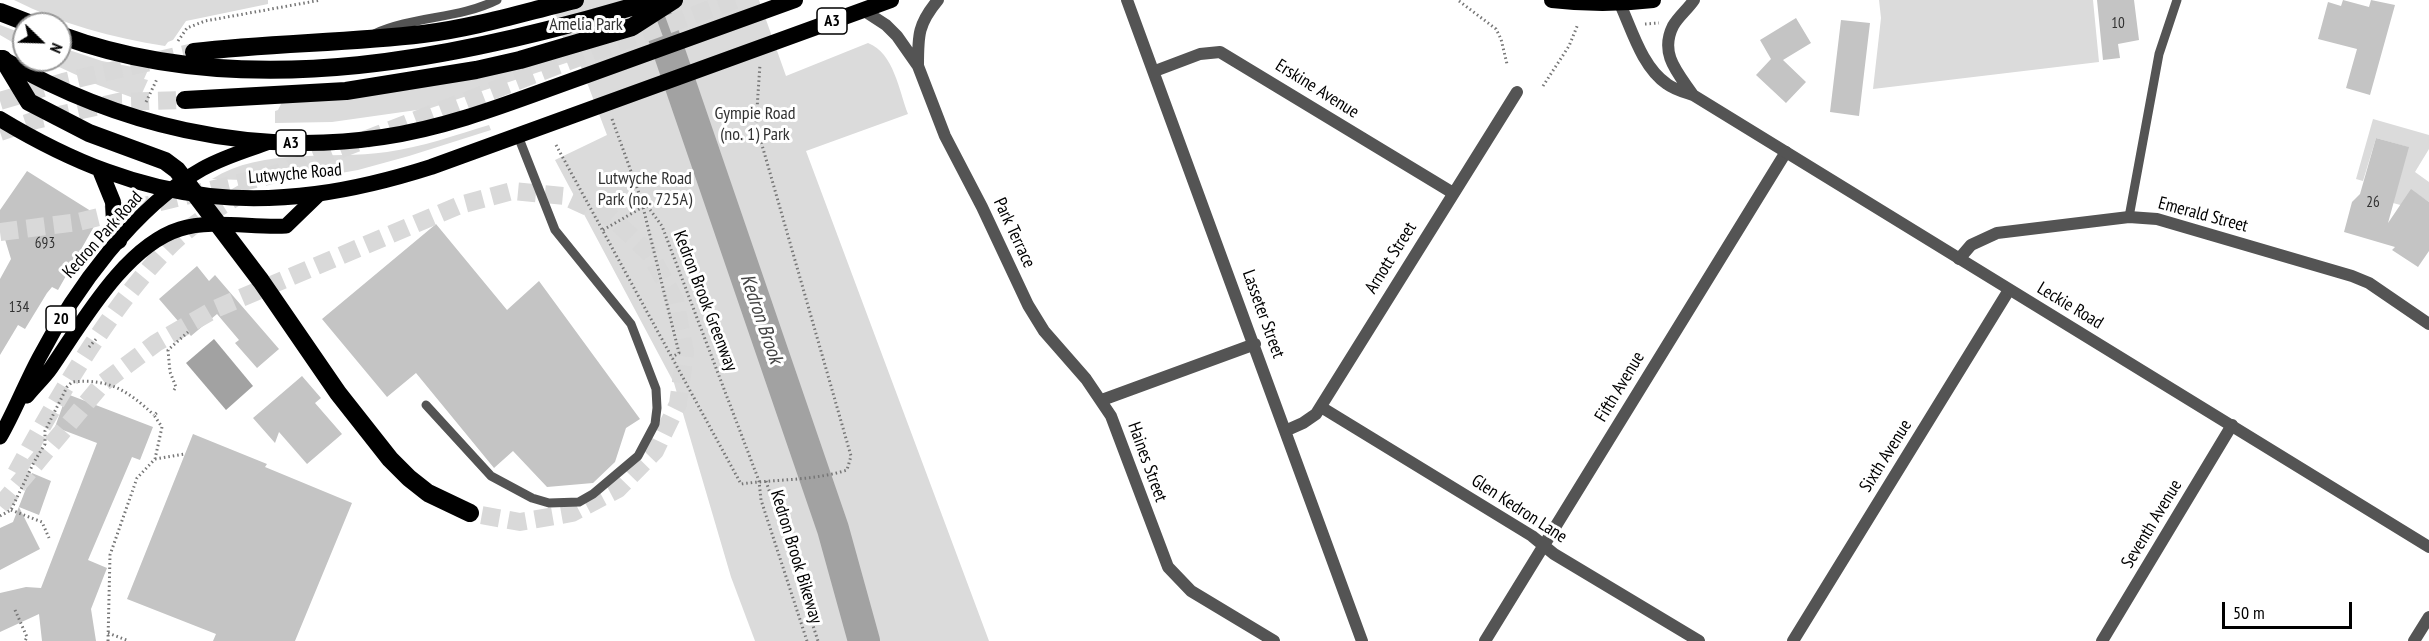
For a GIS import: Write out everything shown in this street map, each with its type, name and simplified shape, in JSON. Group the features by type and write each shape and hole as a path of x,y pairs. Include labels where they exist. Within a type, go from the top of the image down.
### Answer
{"highway":[{"path":"194,52 249,45 364,39 434,32 479,24 575,0"},
{"path":"72,39 105,50 154,59 251,70 310,69 376,63 466,47 559,27 655,0"},
{"path":"185,100 346,91 476,70 632,27 674,0"},
{"name":"Lutwyche Road","path":"2,58 75,96 140,120 197,133 270,142 345,142 419,130 490,110 795,0"},
{"name":"A3","path":"603,109 891,0"},
{"path":"1552,0 1620,4 1653,0"},
{"path":"2,58 29,102 89,133 165,161 177,170 179,185"},
{"name":"Lutwyche Road","path":"197,195 261,199 318,195 367,186 398,178 603,109"},
{"path":"0,119 59,152 100,170 151,186 179,185 197,195 338,393 390,459 409,478 429,493 470,513"},
{"path":"100,170 112,202 114,224 119,241"}],"main road":[{"name":"Kedron Park Road","path":"0,436 17,407 37,361 76,295 140,218 179,185 218,161 270,142"},
{"name":"Kedron Park Road","path":"17,407 50,369 98,300 139,253 160,237 179,229 219,225 286,226 318,195"}],"street":[{"name":"Park Terrace","path":"918,66 918,35 921,25 938,0"},
{"name":"Lasseter Street","path":"1128,0 1362,641"},
{"name":"Leckie Road","path":"1693,95 1671,64 1667,45 1673,26 1694,0"},
{"name":"Leckie Road","path":"1620,4 1648,64 1668,85 1693,95 2429,547"},
{"name":"Park Terrace","path":"863,10 886,25 897,36 918,66 945,136 982,207 1028,305 1044,331 1102,400"},
{"name":"Erskine Avenue","path":"1155,71 1200,54 1220,52 1453,194"},
{"name":"Arnott Street","path":"1285,431 1310,419 1321,407 1516,92"},
{"name":"Fifth Avenue","path":"1485,641 1786,152"},
{"name":"Emerald Street","path":"1959,259 1971,245 1997,233 2129,217 2157,219 2352,276 2369,283 2429,324"},
{"name":"Sixth Avenue","path":"1793,641 2009,290"},
{"path":"1102,400 1255,344"},
{"name":"Haines Street","path":"1102,400 1120,437 1168,567 1191,591 1274,641"},
{"name":"Glen Kedron Lane","path":"1321,407 1545,545 1554,554 1700,641"},
{"name":"Seventh Avenue","path":"2102,641 2232,425"},
{"path":"2414,641 2429,617"}],"lane":[{"path":"364,39 395,25 435,18 497,0"},
{"path":"2129,217 2159,54 2177,0"},
{"path":"426,405 491,476 532,498 549,503 579,502 593,494 638,456 655,424 656,389 631,324 555,230 518,136"}],"path":[{"path":"178,41 187,28 205,21 321,0"},
{"path":"1459,1 1496,29 1507,64"},
{"path":"1637,24 1662,23"},
{"path":"1543,86 1569,46 1578,24"},
{"path":"556,145 741,483 784,481 836,474 847,470 852,456 756,124 760,57"},
{"path":"146,102 157,79"},
{"path":"603,109 646,206 679,353 672,357"},
{"path":"603,230 646,206"},
{"name":"Kedron Brook Greenway","path":"646,206 662,226 759,481"},
{"path":"174,390 176,387 170,372 168,350 188,332"},
{"path":"89,347 97,338"},
{"path":"0,516 11,510 45,444 45,431 67,387 72,382 84,380 116,385 137,399 154,415 162,428 155,459 137,478 110,555 108,641"},
{"path":"154,415 158,412"},
{"path":"155,459 185,454"},
{"name":"Kedron Brook Bikeway","path":"759,481 761,500 807,641"},
{"path":"766,481 818,641"},
{"path":"11,510 42,522 49,538"},
{"path":"15,610 27,640"},
{"path":"108,633 129,641"}],"green space":[{"path":"14,0 268,0 268,4 186,21 173,40 165,46 126,39 72,24 72,12 40,12"},
{"path":"549,0 759,0 786,76 868,43 884,55 890,64 908,114 806,151 989,641 755,641 731,577 674,383 555,160 607,135 578,59 431,108 332,122 275,123 275,111 282,102 569,54"},
{"path":"1879,0 2093,0 2099,62 1873,89 1881,18"},
{"path":"0,25 12,30 12,42 0,35"},
{"path":"72,51 102,61 148,70 144,79 148,80 139,100 70,72 72,72"},
{"path":"2373,119 2429,135 2429,149 2415,172 2429,182 2429,202 2417,194 2408,207 2393,203 2408,147 2376,138 2363,181 2356,179"},
{"path":"489,125 491,130 358,170 273,181 212,179 253,162 297,156 365,154 400,150"}],"shaded area":[{"path":"214,339 253,386 226,410 186,363"}],"building":[{"path":"2097,0 2134,0 2139,40 2118,44 2120,58 2103,60"},
{"path":"2343,0 2369,7 2371,0 2395,5 2370,95 2346,88 2357,49 2318,39 2328,2 2341,6"},
{"path":"1796,18 1811,43 1783,60 1806,82 1786,103 1756,75 1771,59 1760,40"},
{"path":"1841,20 1870,23 1859,116 1830,112"},
{"path":"2376,138 2409,147 2388,223 2411,189 2429,202 2429,251 2418,267 2392,250 2395,247 2344,232 2352,202 2360,194"},
{"path":"27,171 94,213 96,223 58,290 52,287 25,329 18,325 0,355 0,279 11,259 0,223 0,210"},
{"path":"436,224 507,310 539,281 640,419 626,428 615,462 593,483 547,487 513,451 494,468 416,373 387,397 322,319"},
{"path":"197,266 209,281 215,275 279,349 257,368 235,343 239,340 217,314 191,336 159,299"},
{"path":"302,376 321,398 315,403 342,434 307,464 279,432 275,443 253,418"},
{"path":"67,394 153,427 140,460 132,457 88,560 107,568 91,609 96,641 42,641 39,614 0,632 0,593 26,587 41,588 97,443 55,427"},
{"path":"193,434 267,464 265,467 352,503 295,641 213,641 216,634 127,599"},
{"path":"32,473 51,481 39,515 19,507 40,549 0,570 0,528 13,522"}],"waterway":[{"name":"Kedron Brook","path":"647,0 661,28 833,529 864,641"}],"tunnel":[{"path":"0,232 78,222 276,174 735,0"},
{"path":"0,101 63,82 194,52"},
{"path":"0,132 36,120 118,102 185,100"},
{"path":"0,506 103,383 156,343 215,309 460,205 512,191 564,196 612,218 650,254 675,300 685,352 678,404 655,451 618,489 572,513 520,522 470,513"},
{"path":"16,473 83,358 142,277 181,235 243,193"}],"park label":[{"name":"Amelia Park","path":"586,25"},
{"name":"Gympie Road (no. 1) Park","path":"755,124"},
{"name":"Lutwyche Road Park (no. 725A)","path":"645,189"}]}
